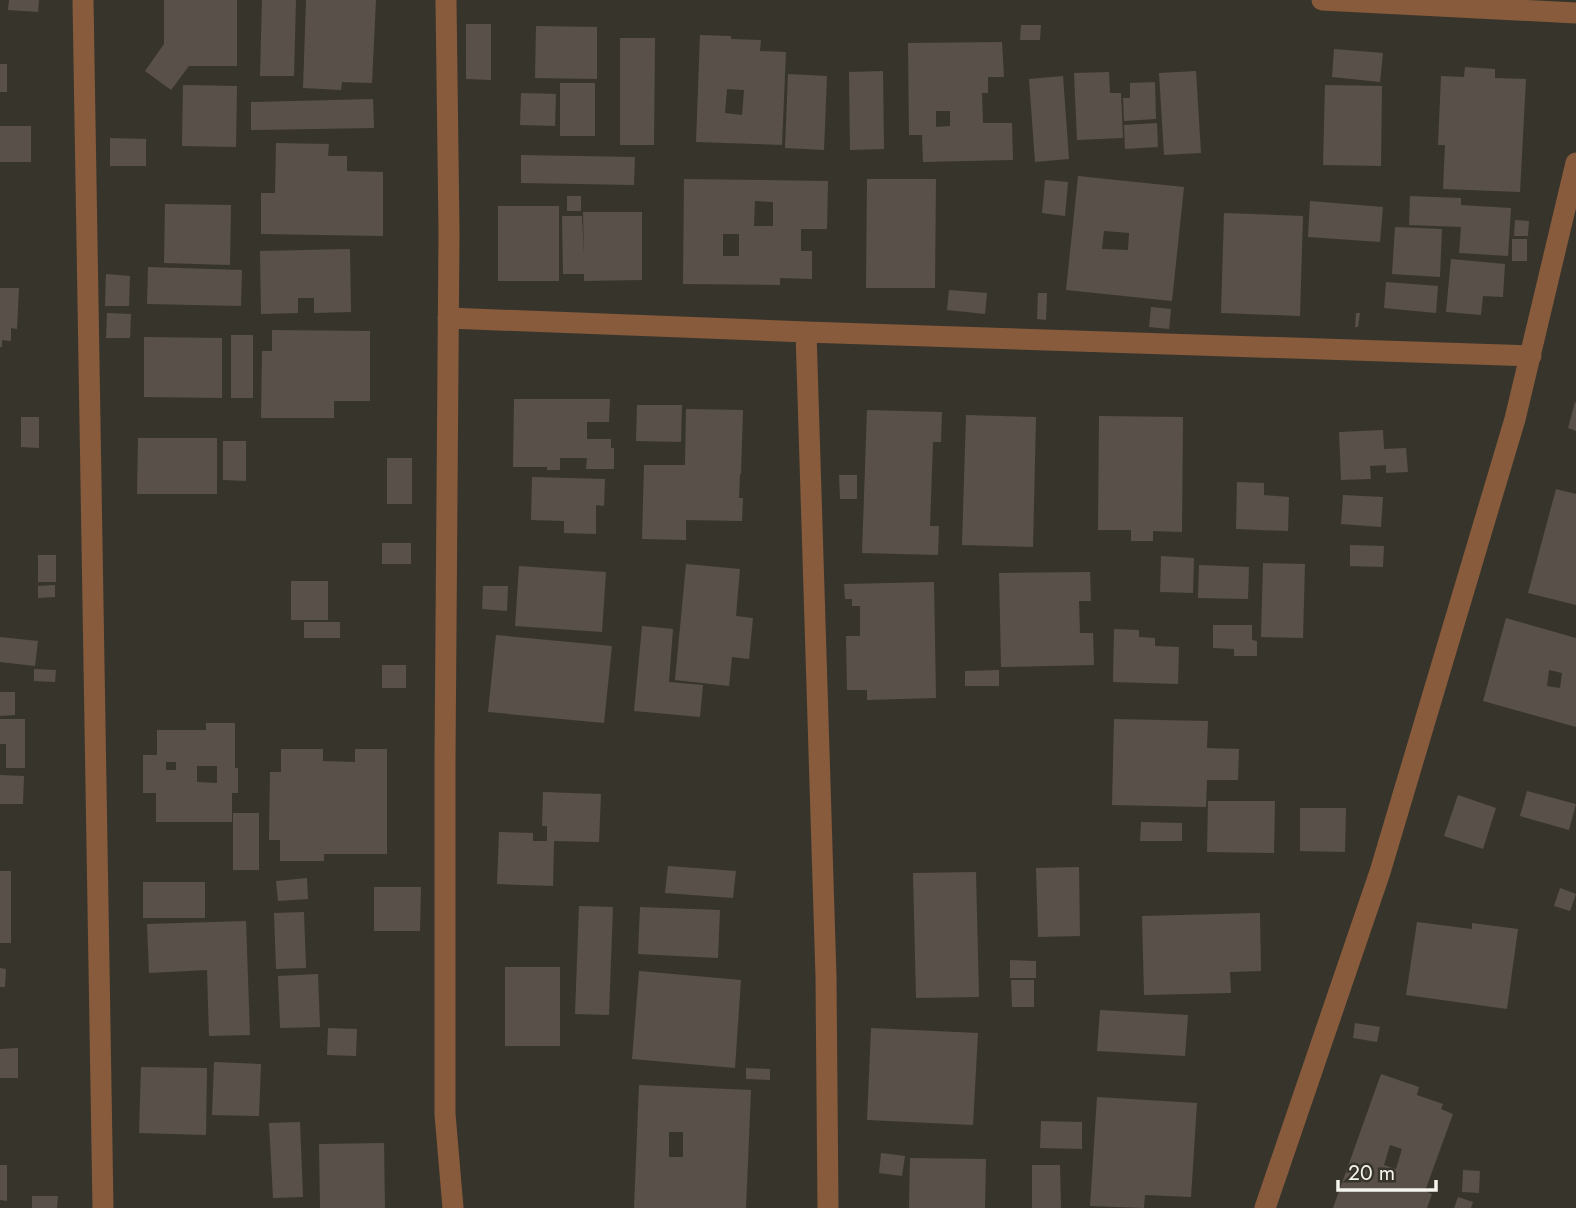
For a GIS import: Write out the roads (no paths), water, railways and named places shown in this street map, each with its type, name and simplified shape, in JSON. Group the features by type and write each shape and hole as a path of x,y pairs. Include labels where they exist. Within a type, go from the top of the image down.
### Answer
{"street":[{"path":"82,0 103,1208"},
{"path":"446,0 448,318 445,1114 453,1208"},
{"path":"1322,0 1576,13"},
{"path":"1265,1208 1380,872 1516,419 1576,163"},
{"path":"448,318 1531,356"},
{"path":"806,332 826,977 828,1208"}]}
